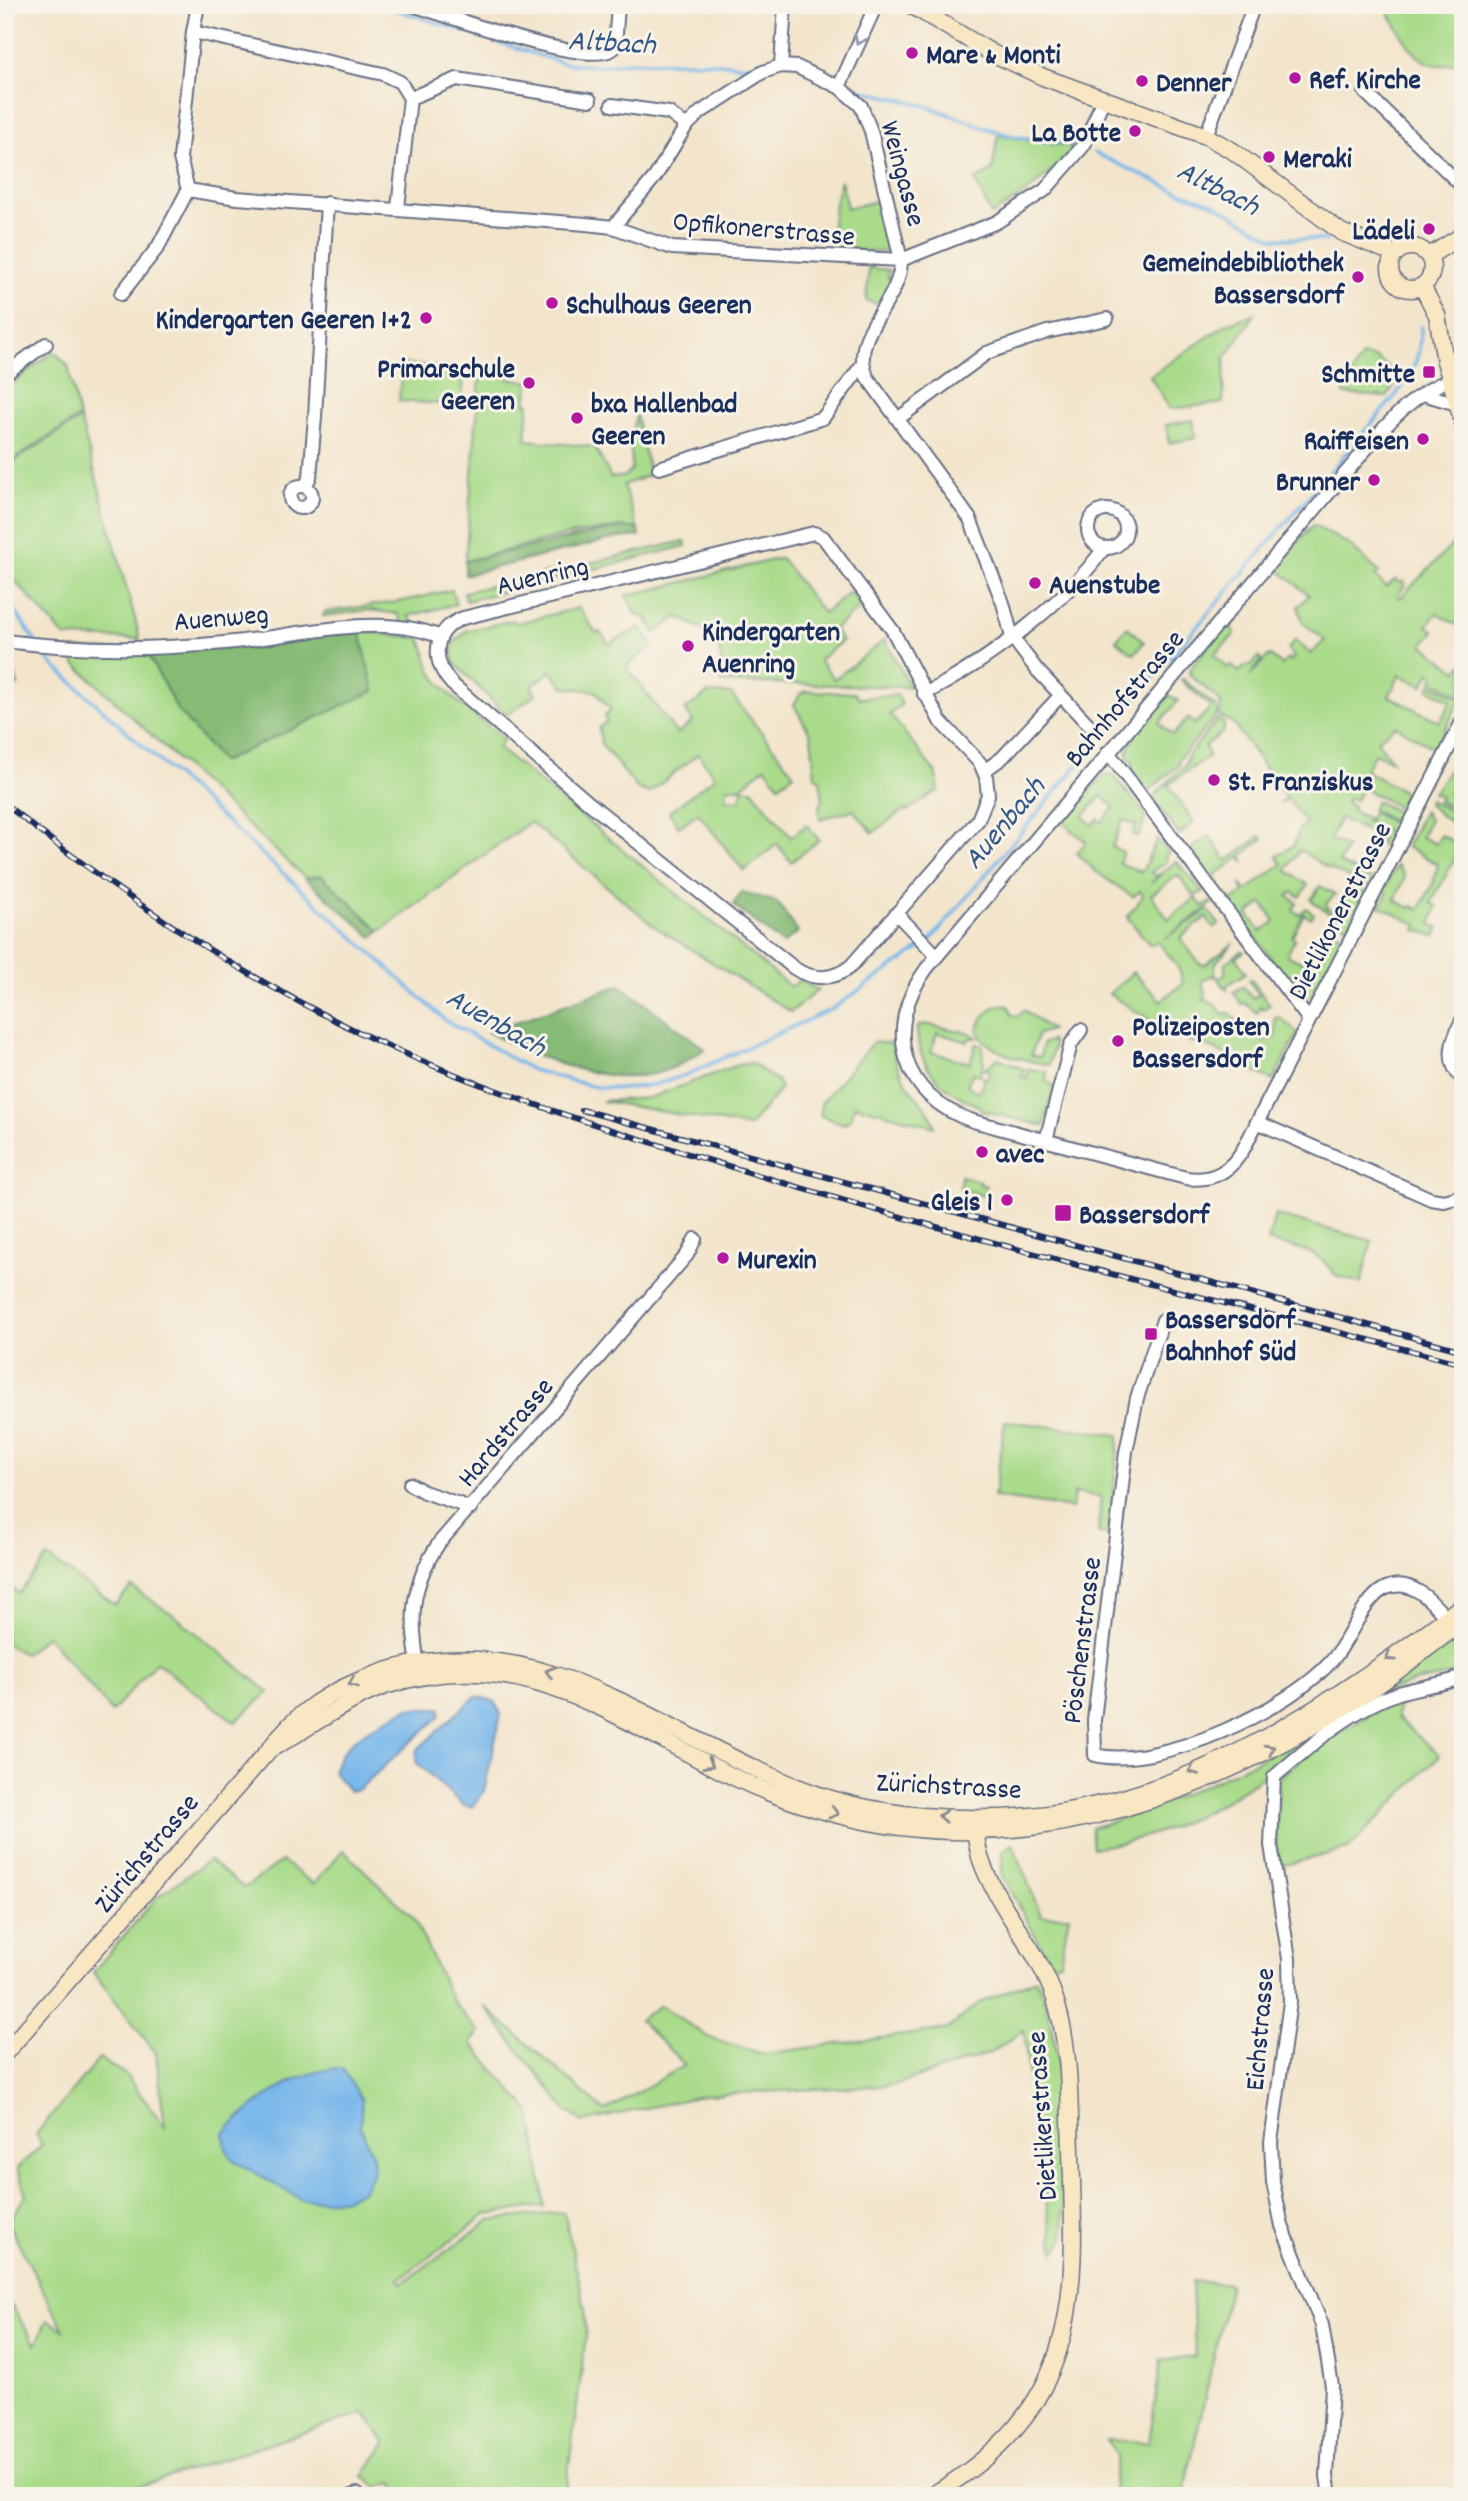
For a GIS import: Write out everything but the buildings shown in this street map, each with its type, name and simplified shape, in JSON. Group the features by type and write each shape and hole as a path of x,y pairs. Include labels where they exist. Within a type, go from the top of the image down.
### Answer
{"main road":[{"path":"911,5 1012,63 1043,77 1206,136 1233,151 1341,232 1395,254"},
{"path":"1429,256 1463,235"},
{"path":"1412,246 1429,256 1431,275 1422,286 1410,289 1397,283 1390,266 1395,254 1412,246"},
{"path":"1422,286 1437,315 1450,380 1463,423"},
{"name":"Zürichstrasse","path":"5,2053 269,1750 348,1702 419,1671 491,1675 551,1686 616,1713 769,1793 837,1814 871,1821 982,1824 1065,1817 1149,1802 1226,1772 1353,1702 1456,1627 1463,1605"},
{"name":"Dietlikerstrasse","path":"931,2496 985,2459 1014,2431 1033,2406 1052,2372 1069,2310 1073,2253 1066,2048 1054,1996 1042,1968 982,1864 982,1824"}],"street":[{"path":"121,294 158,247 188,190 180,159 192,32 198,5"},
{"path":"412,5 559,49 603,54 615,47 618,5"},
{"path":"613,227 654,177 686,127 701,112 762,72 782,66 785,5"},
{"path":"841,82 876,5"},
{"path":"1206,136 1254,5"},
{"path":"192,32 383,74 400,82 410,98 398,208"},
{"name":"Weingasse","path":"782,66 797,67 841,82 861,106 871,131 901,260"},
{"path":"410,98 457,79 590,100"},
{"path":"1365,92 1463,187"},
{"name":"Opfikonerstrasse","path":"188,190 237,198 398,208 613,227 672,248 901,260 997,222 1045,190 1084,145 1104,98"},
{"path":"612,105 669,113 686,127"},
{"path":"305,486 310,477 315,417 327,203"},
{"path":"901,260 901,279 867,337 860,355 862,365 867,377 970,519 1003,603 1012,637 1060,696 1089,725"},
{"path":"899,418 987,353 1047,332 1107,319"},
{"path":"5,373 46,344"},
{"path":"659,468 823,418 862,365"},
{"name":"Bahnhofstrasse","path":"1201,1179 1165,1173 953,1113 930,1097 913,1075 904,1052 902,1019 929,948 1108,752 1377,436 1423,394 1450,380"},
{"path":"1423,394 1457,404"},
{"name":"Auenring","path":"440,637 448,626 463,618 814,533 822,537 880,612 940,721 975,756 984,771"},
{"path":"924,694 945,683 1012,637 1088,572 1104,548"},
{"name":"Auenweg","path":"5,641 144,647 223,643 358,626 408,630 440,637"},
{"path":"440,637 438,661 452,684 589,803 799,972 820,977 843,972 897,914 981,814 988,795 984,771 1002,758 1060,696"},
{"name":"Dietlikonerstrasse","path":"1201,1179 1216,1176 1234,1163 1463,720"},
{"path":"1108,752 1309,1020"},
{"path":"897,914 929,948"},
{"path":"1463,1018 1450,1053 1457,1073 1463,1080"},
{"path":"1046,1140 1072,1044 1081,1030"},
{"path":"1257,1122 1431,1199 1450,1201 1463,1196"},
{"name":"Hardstrasse","path":"419,1671 412,1635 413,1604 425,1564 439,1543 687,1255 695,1239"},
{"name":"Pöschenstrasse","path":"1163,1320 1137,1398 1126,1452 1094,1720 1095,1755 1114,1760 1131,1759 1191,1742 1277,1706 1311,1683 1335,1657 1371,1600 1383,1589 1400,1585 1415,1589 1456,1627"},
{"path":"410,1484 424,1492 471,1508"},
{"name":"Eichstrasse","path":"1330,2496 1327,2476 1332,2386 1322,2325 1282,2226 1273,2182 1270,2142 1290,2002 1289,1959 1271,1845 1274,1777 1311,1744 1359,1713 1393,1695 1454,1680 1463,1674"}],"green space":[{"path":"1390,5 1463,5 1463,59 1436,65 1417,56 1389,14"},
{"path":"998,135 1073,147 1036,185 991,215 975,180 992,171"},
{"path":"841,180 847,208 882,200 893,243 886,244 887,252 829,249"},
{"path":"869,268 889,270 888,278 892,279 880,304 866,301"},
{"path":"1255,314 1225,358 1223,403 1170,409 1150,376 1227,324"},
{"path":"54,351 68,366 79,417 5,465 5,389"},
{"path":"1362,356 1376,358 1401,376 1387,397 1344,394 1344,388"},
{"path":"402,364 464,368 462,405 399,401"},
{"path":"494,375 529,382 526,440 595,447 611,478 625,476 632,469 630,442 636,415 650,475 623,485 638,529 621,528 577,533 465,561 480,377"},
{"path":"80,419 140,639 65,637 16,582 5,575 5,467"},
{"path":"1193,420 1196,438 1169,443 1166,425"},
{"path":"1313,525 1348,544 1379,572 1375,576 1386,587 1396,579 1400,583 1403,581 1406,584 1397,596 1400,598 1463,534 1463,618 1457,625 1437,613 1427,626 1434,631 1423,645 1457,671 1463,664 1461,695 1432,681 1434,675 1429,673 1423,686 1400,675 1389,696 1440,722 1451,701 1429,689 1431,684 1461,698 1435,749 1396,726 1377,740 1392,761 1375,753 1365,771 1411,795 1413,804 1408,812 1363,788 1356,800 1350,797 1346,802 1353,807 1352,811 1367,818 1366,821 1394,835 1368,821 1372,812 1401,827 1389,850 1379,844 1381,838 1340,818 1330,839 1347,848 1339,863 1374,880 1369,887 1324,866 1300,850 1286,870 1308,885 1300,897 1292,892 1288,896 1297,902 1293,910 1300,915 1306,908 1314,914 1311,918 1304,914 1292,936 1295,939 1287,955 1313,968 1333,927 1345,939 1317,992 1312,996 1300,997 1224,895 1232,901 1244,892 1240,883 1246,891 1282,864 1277,856 1294,845 1299,829 1306,823 1288,799 1279,803 1286,798 1233,723 1219,716 1221,702 1189,674 1192,666 1233,618 1236,621 1231,627 1235,634 1214,655 1228,668 1231,665 1239,672 1247,665 1251,666 1258,657 1262,660 1249,677 1269,655 1282,665 1288,658 1291,661 1294,657 1288,649 1295,640 1311,654 1325,640 1303,623 1298,607 1309,595 1276,568","holes":["1262,903 1275,921 1261,932 1248,914"]},
{"path":"622,527 638,529 640,536 616,538 465,575 465,561"},
{"path":"685,541 686,546 466,601 464,592"},
{"path":"781,558 823,613 850,592 861,607 834,629 842,641 819,660 834,679 885,640 910,687 721,682 718,647 709,633 677,617 655,633 646,617 638,616 626,596"},
{"path":"452,590 456,604 408,616 415,624 402,625 398,614 369,610 323,616 325,612 403,601"},
{"path":"579,608 596,633 600,632 609,644 640,627 653,646 626,666 677,734 693,721 685,710 708,693 731,694 794,774 779,785 765,767 740,788 727,787 726,799 741,800 742,789 752,789 791,837 807,825 819,840 791,862 777,844 744,871 698,813 679,827 669,812 715,777 698,754 649,793 638,789 601,744 599,728 607,721 604,717 611,710 595,691 564,687 551,671 531,687 536,694 507,715 453,662 453,644 466,631 513,620 517,623"},
{"path":"1127,627 1144,642 1134,654 1116,640"},
{"path":"360,631 420,638 436,679 453,697 504,739 498,748 791,987 799,980 818,990 791,1012 654,926 530,822 380,931 321,875 305,878 75,664 65,649 146,651 178,711"},
{"path":"360,631 374,691 222,762 178,711 146,651 253,646"},
{"path":"5,650 9,650 18,686 5,690"},
{"path":"1181,680 1216,707 1217,715 1179,759 1179,765 1146,793 1130,768 1133,763 1127,756 1129,747 1143,723 1169,695 1178,701 1159,723 1173,735 1188,718 1195,724 1211,707"},
{"path":"807,691 855,693 859,698 897,695 902,704 890,714 935,772 939,790 907,811 903,810 873,833 853,810 820,819 819,806 823,801 820,780 815,776 811,735 794,705 800,694"},
{"path":"1218,719 1224,724 1224,731 1205,746 1209,756 1168,785 1194,822 1179,835 1152,798 1186,764 1187,757"},
{"path":"1452,766 1460,770 1449,794 1463,800 1463,814 1438,801 1440,796 1433,793"},
{"path":"1104,775 1113,775 1146,815 1139,837 1133,834 1136,825 1123,820 1112,847 1123,852 1119,863 1142,872 1157,839 1169,853 1165,856 1167,861 1151,872 1155,876 1162,873 1151,883 1176,861 1203,892 1194,896 1178,875 1151,895 1168,919 1196,898 1202,906 1210,902 1212,904 1164,939 1208,910 1219,924 1214,928 1206,917 1180,938 1200,964 1205,965 1234,943 1216,962 1214,974 1217,977 1210,976 1202,982 1206,996 1203,999 1214,1004 1222,1013 1230,1013 1249,1036 1260,1037 1263,1042 1276,1037 1275,1018 1279,1017 1298,1033 1273,1081 1212,1048 1176,1037 1109,994 1133,972 1161,1001 1182,984 1182,978 1174,962 1158,942 1150,945 1127,917 1143,896 1140,891 1133,897 1095,871 1077,853 1086,842 1062,822","holes":["1101,796 1114,807 1102,822 1098,819 1093,825 1083,817"]},
{"path":"1429,800 1463,817 1463,828 1444,818 1428,804"},
{"path":"1376,801 1406,816 1401,825 1372,810"},
{"path":"1424,811 1429,820 1421,837 1436,844 1441,835 1456,843 1463,832 1463,843 1431,903 1437,906 1431,924 1439,928 1435,936 1416,930 1418,925 1377,905 1382,904 1387,893 1383,890 1397,865 1405,877 1395,900 1410,908 1412,906 1419,909 1433,884 1438,864 1406,847"},
{"path":"1209,836 1227,861 1260,836 1263,839 1242,855 1245,863 1240,857 1214,876 1218,883 1216,885 1190,850"},
{"path":"321,875 380,931 372,937 305,878"},
{"path":"1351,885 1367,893 1348,927 1311,900 1320,886 1335,894 1326,904 1327,908 1335,911 1345,895 1352,896 1354,891"},
{"path":"742,892 777,902 798,932 783,944 733,905"},
{"path":"1244,952 1236,957 1246,973 1227,985 1227,990 1218,979 1225,974 1225,963"},
{"path":"1251,979 1270,1005 1263,1009 1261,1006 1257,1013 1245,1003 1242,1004 1233,992 1243,986 1252,998 1259,995 1249,981"},
{"path":"620,985 705,1049 672,1068 627,1076 577,1069 530,1052 488,1032"},
{"path":"999,1005 1009,1006 1012,1015 1017,1016 1024,1010 1051,1030 1038,1034 1031,1055 1040,1057 1043,1043 1052,1041 1054,1047 1049,1065 1009,1055 990,1046 983,1039 977,1031 980,1024 987,1013"},
{"path":"924,1024 970,1033 977,1038 969,1038 968,1042 937,1033 931,1052 970,1063 976,1044 983,1046 984,1062 980,1075 973,1073 967,1085 979,1093 984,1082 982,1077 987,1079 990,1074 989,1070 984,1069 998,1058 1024,1069 1022,1077 1027,1078 1028,1069 1047,1072 1046,1081 1054,1086 1044,1126 980,1110 981,1107 944,1086 927,1067 922,1055 917,1027"},
{"path":"873,1042 892,1044 901,1074 928,1111 934,1127 855,1105 851,1119 844,1124 821,1116 821,1103"},
{"path":"752,1063 778,1082 781,1088 749,1127 602,1101 649,1098 738,1065"},
{"path":"961,1176 980,1181 979,1184 986,1186 983,1196 960,1188"},
{"path":"1275,1215 1372,1241 1361,1283 1335,1276 1315,1255 1268,1241"},
{"path":"1005,1421 1119,1435 1109,1535 1098,1533 1101,1497 1074,1493 1072,1508 994,1497"},
{"path":"47,1557 115,1605 131,1587 175,1616 269,1692 235,1722 156,1662 112,1712 47,1636 24,1654 5,1643 5,1584 19,1593"},
{"path":"1455,1645 1463,1655 1460,1668 1450,1675 1414,1682 1368,1699 1438,1648"},
{"path":"1399,1698 1397,1718 1440,1755 1348,1849 1280,1866 1276,1844 1278,1779 1317,1745"},
{"path":"1334,1721 1250,1785 1195,1818 1131,1841 1093,1848 1091,1828 1185,1794"},
{"path":"1013,1844 1041,1916 1069,1916 1060,1962 1050,1962 1002,1876 1002,1852"},
{"path":"343,1850 414,1918 452,2001 479,2032 471,2043 531,2113 545,2206 487,2214 399,2279 402,2283 490,2220 564,2212 585,2308 586,2337 565,2496 399,2496 394,2483 377,2487 363,2476 386,2443 364,2413 110,2496 5,2496 5,2296 36,2345 47,2320 64,2330 8,2223 26,2195 17,2168 42,2145 36,2134 99,2059 125,2074 165,2127 156,2053 93,1972 156,1898 209,1860 244,1888 282,1861 314,1884"},
{"path":"1036,1979 1055,2040 1062,2106 1064,2239 1055,2252 1037,2152 1024,2030 991,2053 894,2085 706,2095 583,2122 567,2111 484,2006 605,2111 685,2065 639,2020 660,2005 708,2037 763,2054 948,2029 979,2003"},
{"path":"1192,2281 1230,2284 1183,2496 1138,2496 1136,2493 1113,2491 1117,2456 1106,2440 1149,2442 1161,2361 1195,2356"}],"water":[{"path":"476,1696 494,1701 501,1714 484,1791 472,1807 463,1805 416,1762 417,1750"},
{"path":"408,1708 441,1708 440,1716 359,1789 349,1791 333,1772 344,1750 363,1734"},
{"path":"342,2068 362,2100 360,2126 373,2157 374,2171 363,2191 342,2200 302,2200 232,2159 226,2149 224,2133 250,2109 292,2081 325,2070"}],"waterway":[{"name":"Altbach","path":"381,5 563,63 600,66 629,62 708,62 749,66 765,62"},
{"name":"Altbach","path":"792,58 865,91 927,106 1012,136 1073,144"},
{"name":"Altbach","path":"1095,153 1174,190 1214,204 1272,238 1327,240"},
{"name":"Auenbach","path":"1114,723 1396,395 1415,363 1421,326"},
{"name":"Auenbach","path":"5,603 17,614 35,641"},
{"name":"Auenbach","path":"39,647 49,661 445,1020 532,1070 595,1087 623,1089 657,1084 686,1075 832,1009 923,946"},
{"name":"Auenbach","path":"929,942 1088,753"}],"railway":[{"path":"5,804 136,902 227,961 322,1014 464,1078 607,1128 928,1225 1463,1364"},
{"path":"582,1110 1463,1351"}],"place":[{"name":"Mare & Monti","path":"912,53"},
{"name":"Ref. Kirche","path":"1295,78"},
{"name":"Denner","path":"1142,81"},
{"name":"La Botte","path":"1135,131"},
{"name":"Meraki","path":"1269,157"},
{"name":"Lädeli","path":"1429,229"},
{"name":"Gemeindebibliothek Bassersdorf","path":"1358,277"},
{"name":"Schulhaus Geeren","path":"552,303"},
{"name":"Kindergarten Geeren 1+2","path":"426,318"},
{"name":"Schmitte","path":"1429,372"},
{"name":"Primarschule Geeren","path":"529,383"},
{"name":"bxa Hallenbad Geeren","path":"577,418"},
{"name":"Raiffeisen","path":"1423,439"},
{"name":"Brunner","path":"1374,480"},
{"name":"Auenstube","path":"1035,583"},
{"name":"Kindergarten Auenring","path":"688,646"},
{"name":"St. Franziskus","path":"1214,780"},
{"name":"Polizeiposten Bassersdorf","path":"1118,1041"},
{"name":"avec","path":"982,1152"},
{"name":"Gleis 1","path":"1007,1200"},
{"name":"Bassersdorf","path":"1063,1213"},
{"name":"Murexin","path":"723,1258"},
{"name":"Bassersdorf Bahnhof Süd","path":"1151,1334"}]}
